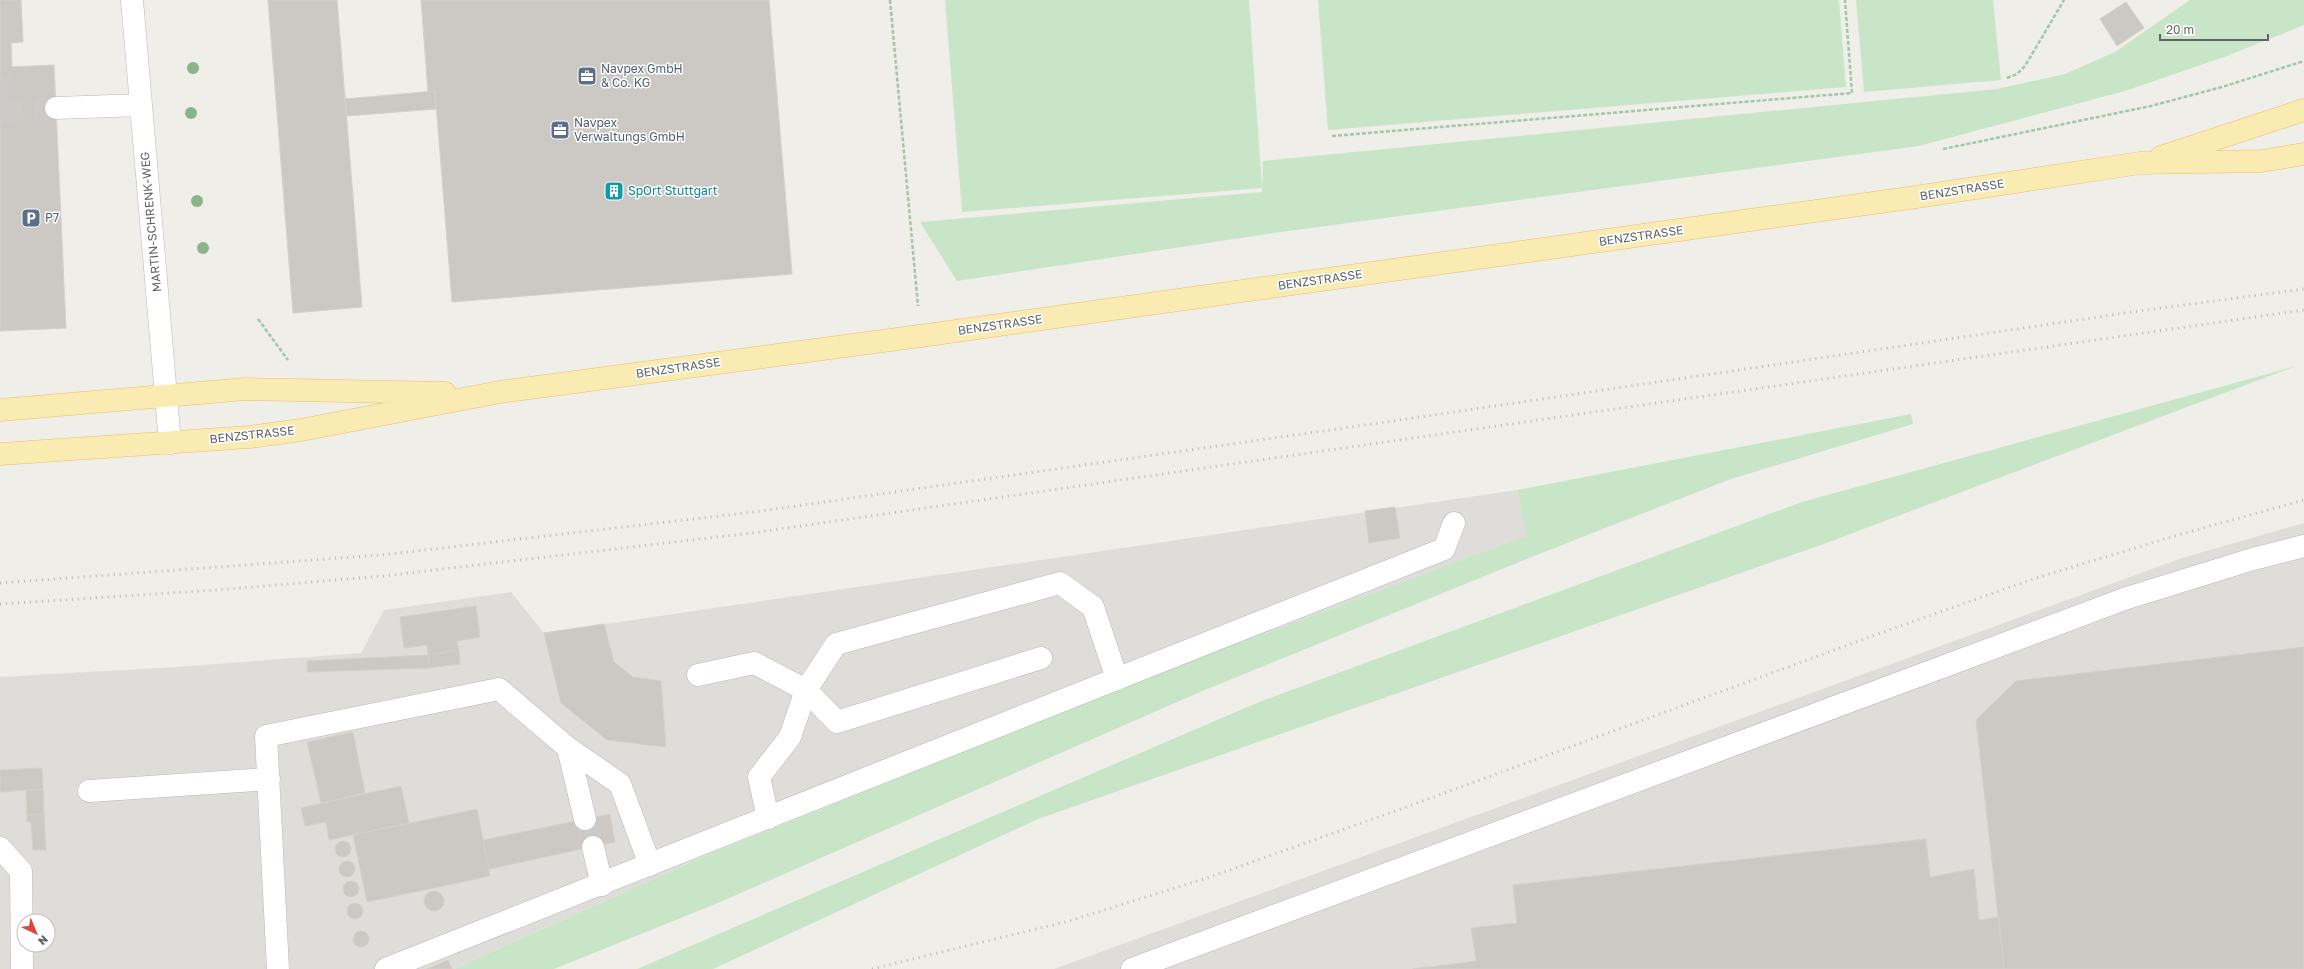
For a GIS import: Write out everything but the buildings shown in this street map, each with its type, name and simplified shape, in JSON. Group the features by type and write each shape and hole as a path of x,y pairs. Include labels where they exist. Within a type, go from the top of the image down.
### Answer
{"main road":[{"name":"BENZSTRASSE","path":"2140,164 2304,110"},
{"name":"BENZSTRASSE","path":"0,454 249,437 301,430 500,392 920,336 1916,197 2140,164 2261,162 2304,154"},
{"name":"BENZSTRASSE","path":"0,410 246,390 458,394 500,392"}],"street":[{"name":"MARTIN-SCHRENK-WEG","path":"132,0 170,443"},
{"path":"56,108 141,105"},
{"path":"386,969 602,885 1444,549 1454,523"},
{"path":"1132,969 2127,598 2253,559 2304,546"},
{"path":"768,818 759,777 790,737 806,690 836,644 1060,583 1093,607 1117,679"},
{"path":"698,675 754,662 806,690 837,722 1041,658"},
{"path":"278,969 266,736 499,689 568,748 620,784 650,865"},
{"path":"568,748 585,819"},
{"path":"89,791 269,779"},
{"path":"0,848 20,871 22,969"},
{"path":"593,848 602,885"}],"path":[{"path":"890,0 920,336"},
{"path":"1332,136 1852,93 1845,0"},
{"path":"2007,78 2017,74 2025,66 2064,0"},
{"path":"1943,149 2151,106 2222,87 2304,61"},
{"path":"258,319 290,364"}],"shaded area":[{"path":"1517,490 1528,536 1177,666 709,854 454,969 0,969 0,677 176,667 361,653 384,610 511,592 544,633"},
{"path":"2304,523 2304,969 1054,969 2182,558"}],"green space":[{"path":"945,0 1249,0 1262,188 962,212"},
{"path":"1318,0 1839,0 1846,87 1328,130"},
{"path":"1856,0 1993,0 2001,80 1864,92"},
{"path":"2190,0 2304,0 2304,25 2224,57 2125,91 1919,146 1267,234 957,281 920,222 1262,192 1263,161 1997,89 2065,74 2115,52"},
{"path":"2296,366 1821,545 1038,819 713,969 637,969 1259,702 1802,502"},
{"path":"1911,414 1913,424 1728,480 1529,558 1200,692 718,903 554,969 454,969 709,854 1177,666 1527,536 1517,490"}],"tunnel":[{"path":"0,77 2,111 56,108"},
{"path":"585,819 593,847"}],"railway":[{"path":"0,583 381,555 754,512 1386,422 2146,310 2304,289"},
{"path":"0,604 217,590 383,576 752,533 2304,310"},
{"path":"872,969 1069,921 1210,877 2036,578 2178,535 2304,500"}],"place":[{"name":"Navpex GmbH & Co. KG","path":"587,76"},
{"name":"Navpex Verwaltungs GmbH","path":"560,130"},
{"name":"SpOrt Stuttgart","path":"614,191"},
{"name":"P7","path":"31,218"}]}
